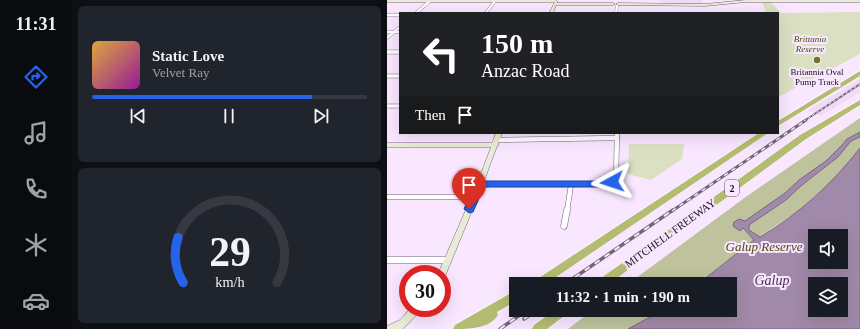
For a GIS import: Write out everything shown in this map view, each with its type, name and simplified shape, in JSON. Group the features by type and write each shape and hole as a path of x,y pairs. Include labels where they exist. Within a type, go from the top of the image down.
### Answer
{"highway":[{"path":"779,123 860,73"},
{"name":"MITCHELL FREEWAY","path":"611,277 803,137 860,102"},
{"path":"548,277 762,134"},
{"path":"545,277 570,262"},
{"path":"459,329 509,299"},
{"path":"472,329 509,304"},
{"path":"538,329 555,317"}],"street":[{"path":"387,1 542,1 555,2 564,5 624,5 705,4 746,1 860,1"},
{"path":"417,12 430,1"},
{"path":"487,12 495,1"},
{"path":"551,12 555,2"},
{"path":"387,15 399,15"},
{"path":"387,38 399,28"},
{"path":"387,32 399,32"},
{"path":"387,52 399,52"},
{"path":"387,76 399,76"},
{"path":"387,106 399,106"},
{"path":"387,145 499,139 617,136 616,179 612,182 603,184 571,185 480,184"},
{"path":"446,265 491,158 495,154 499,139"},
{"path":"564,226 571,185"},
{"path":"387,197 475,197"},
{"path":"387,260 448,260"},
{"path":"390,329 400,326 408,317"}],"shaded area":[{"path":"659,0 702,0 703,4 663,3"},
{"path":"860,79 860,92 821,116 808,110"}],"green space":[{"name":"Brittania Reserve","path":"762,2 771,2 781,13 860,12 860,54 779,96 779,12 766,12"},
{"path":"860,118 860,132 847,139 826,161 799,180 785,193 745,221 743,228 754,240 707,277 637,277 747,196"},
{"path":"860,137 860,148 841,173 797,212 759,237 749,230 749,225 786,200 802,185 838,157 851,141"},
{"path":"629,144 684,144 682,159 651,180 628,174"},
{"path":"584,317 650,317 628,329 568,329"}],"water":[{"name":"Galup","path":"860,132 860,137 851,141 838,157 802,185 786,200 749,225 749,230 760,237 788,218 826,186 860,148 860,329 628,329 650,317 737,317 737,277 707,277 754,240 743,228 740,231 733,226 734,222 739,219 745,221 785,193 799,180 826,161 847,139"}],"railway":[{"path":"804,121 860,84"},
{"path":"672,211 806,120"},
{"path":"575,277 673,210"},
{"path":"500,329 517,317"}],"place":[{"name":"Britannia Oval Pump Track","path":"817,60"}],"route":[{"path":"469,209 480,184 571,185 603,184 612,182"}],"park label":[{"name":"Galup Reserve","path":"764,246"}]}
